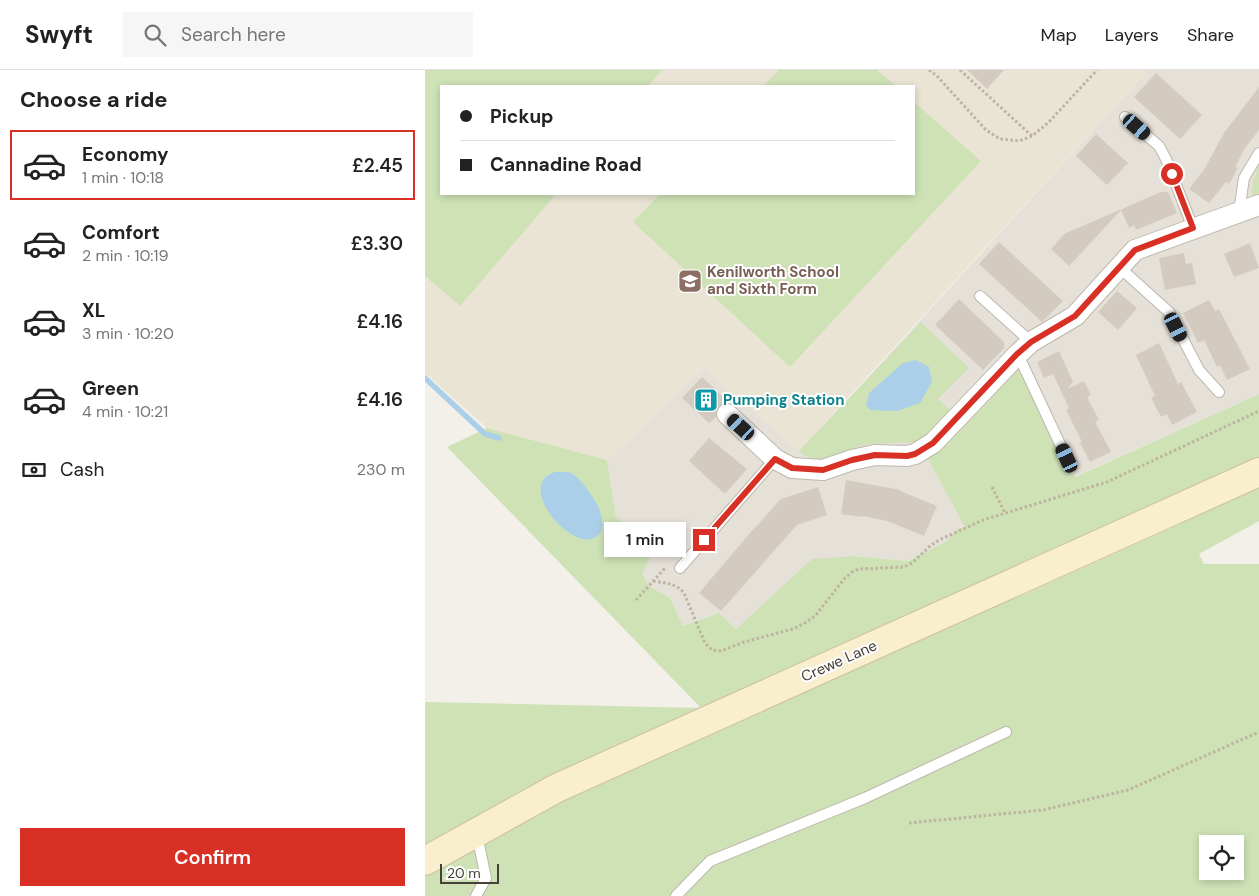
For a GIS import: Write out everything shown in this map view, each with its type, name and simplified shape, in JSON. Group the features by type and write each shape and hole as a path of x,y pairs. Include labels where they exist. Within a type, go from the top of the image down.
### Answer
{"street":[{"path":"727,414 775,459 792,468 823,470 852,460 875,455 907,456 915,454 933,443 1024,348 1075,316 1135,250 1259,205"},
{"name":"Crewe Lane","path":"425,861 557,788 1259,472"}],"lane":[{"path":"1125,117 1159,146 1193,228"},
{"path":"1239,212 1244,178 1259,153"},
{"path":"1119,267 1169,312 1199,370 1219,392"},
{"path":"980,296 1024,348 1023,365 1067,458"},
{"path":"680,568 775,459"},
{"path":"675,896 709,861 865,798 1006,732"},
{"path":"476,896 486,878 477,831"}],"path":[{"path":"929,70 937,76 986,130 1000,138 1019,141 1033,136 1048,123 1097,70"},
{"path":"960,70 1033,136"},
{"path":"653,581 670,583 679,587 684,592 705,643 711,650 721,651 744,642 793,629 805,623 815,616 852,572 859,569 904,566 912,563 929,546 965,527 1107,482 1259,411"},
{"path":"992,486 1005,513"},
{"path":"909,823 1043,810 1128,790 1259,732"}],"shaded area":[{"name":"Kenilworth School and Sixth Form","path":"425,70 1148,70 799,451 704,368 607,460 487,428 425,373"},
{"path":"1148,70 1259,70 1259,394 957,529 947,541 908,561 854,556 770,600 736,629 719,613 683,626 670,598 649,586 641,574 652,553 616,517 607,460 704,368 799,450 855,392"}],"green space":[{"path":"425,70 662,70 649,85 440,85 440,195 555,195 460,306 425,276"},
{"path":"779,70 877,70 895,85 764,85"},
{"path":"915,103 981,161 790,367 633,222 659,195 915,195"},
{"path":"1259,165 1259,193 1252,196 1253,182"},
{"path":"921,322 969,368 938,399 950,410 925,436 916,442 867,444 826,458 815,459 803,455 799,451"},
{"path":"1023,365 1075,477 1259,394 1259,521 1199,554 1204,564 1259,564 1259,896 425,896 425,875 564,800 1183,523 1176,509 425,847 425,702 701,708 447,447 487,428 607,460 616,517 652,553 642,574 649,586 670,598 683,626 719,613 736,629 812,559 854,556 908,561 947,541 957,529 965,527 928,459 957,434"}],"water":[{"path":"916,360 929,367 932,382 920,403 897,411 870,410 866,405 869,393 903,363"},
{"path":"555,472 571,473 590,493 601,513 603,523 601,531 596,537 585,539 573,535 561,527 551,515 543,502 541,489 544,479"}],"building":[{"path":"967,70 1004,70 987,89"},
{"path":"1156,73 1202,115 1180,139 1134,97"},
{"path":"1259,87 1259,130 1245,148 1235,167 1238,168 1229,184 1226,182 1209,203 1189,189 1205,168 1224,133"},
{"path":"1096,134 1128,163 1107,185 1076,156"},
{"path":"1161,192 1168,192 1177,213 1136,230 1134,225 1129,228 1121,210 1069,266 1051,249 1064,234"},
{"path":"999,242 1063,301 1042,322 979,264"},
{"path":"1250,243 1259,268 1234,277 1224,254"},
{"path":"1184,253 1186,264 1192,263 1196,284 1165,290 1159,258"},
{"path":"1117,291 1137,308 1118,330 1098,312"},
{"path":"959,299 1004,342 1004,348 983,370 935,325"},
{"path":"1209,300 1215,311 1219,309 1250,369 1227,380 1220,365 1217,367 1204,340 1198,343 1183,313"},
{"path":"1159,343 1178,384 1181,382 1197,412 1172,425 1167,414 1161,417 1151,398 1155,396 1136,355"},
{"path":"1059,351 1073,382 1067,389 1084,381 1091,395 1087,397 1099,420 1095,422 1111,452 1090,462 1066,410 1069,408 1053,374 1044,378 1037,362"},
{"name":"Pumping Station","path":"702,377 729,402 719,406 716,411 716,417 709,423 682,398"},
{"path":"709,438 747,469 725,494 689,461"},
{"path":"846,480 901,490 937,506 924,536 887,521 841,514"},
{"path":"818,487 827,515 797,525 721,611 699,593 781,499"}],"waterway":[{"path":"425,378 485,434 499,438"}],"place":[{"name":"Kenilworth School and Sixth Form","path":"690,281"},
{"name":"Pumping Station","path":"706,400"}],"route":[{"path":"704,540 775,459 792,468 823,470 852,460 875,455 894,454 907,456 923,450 933,443 1017,354 1031,342 1075,316 1135,250 1193,228 1172,174"}]}
